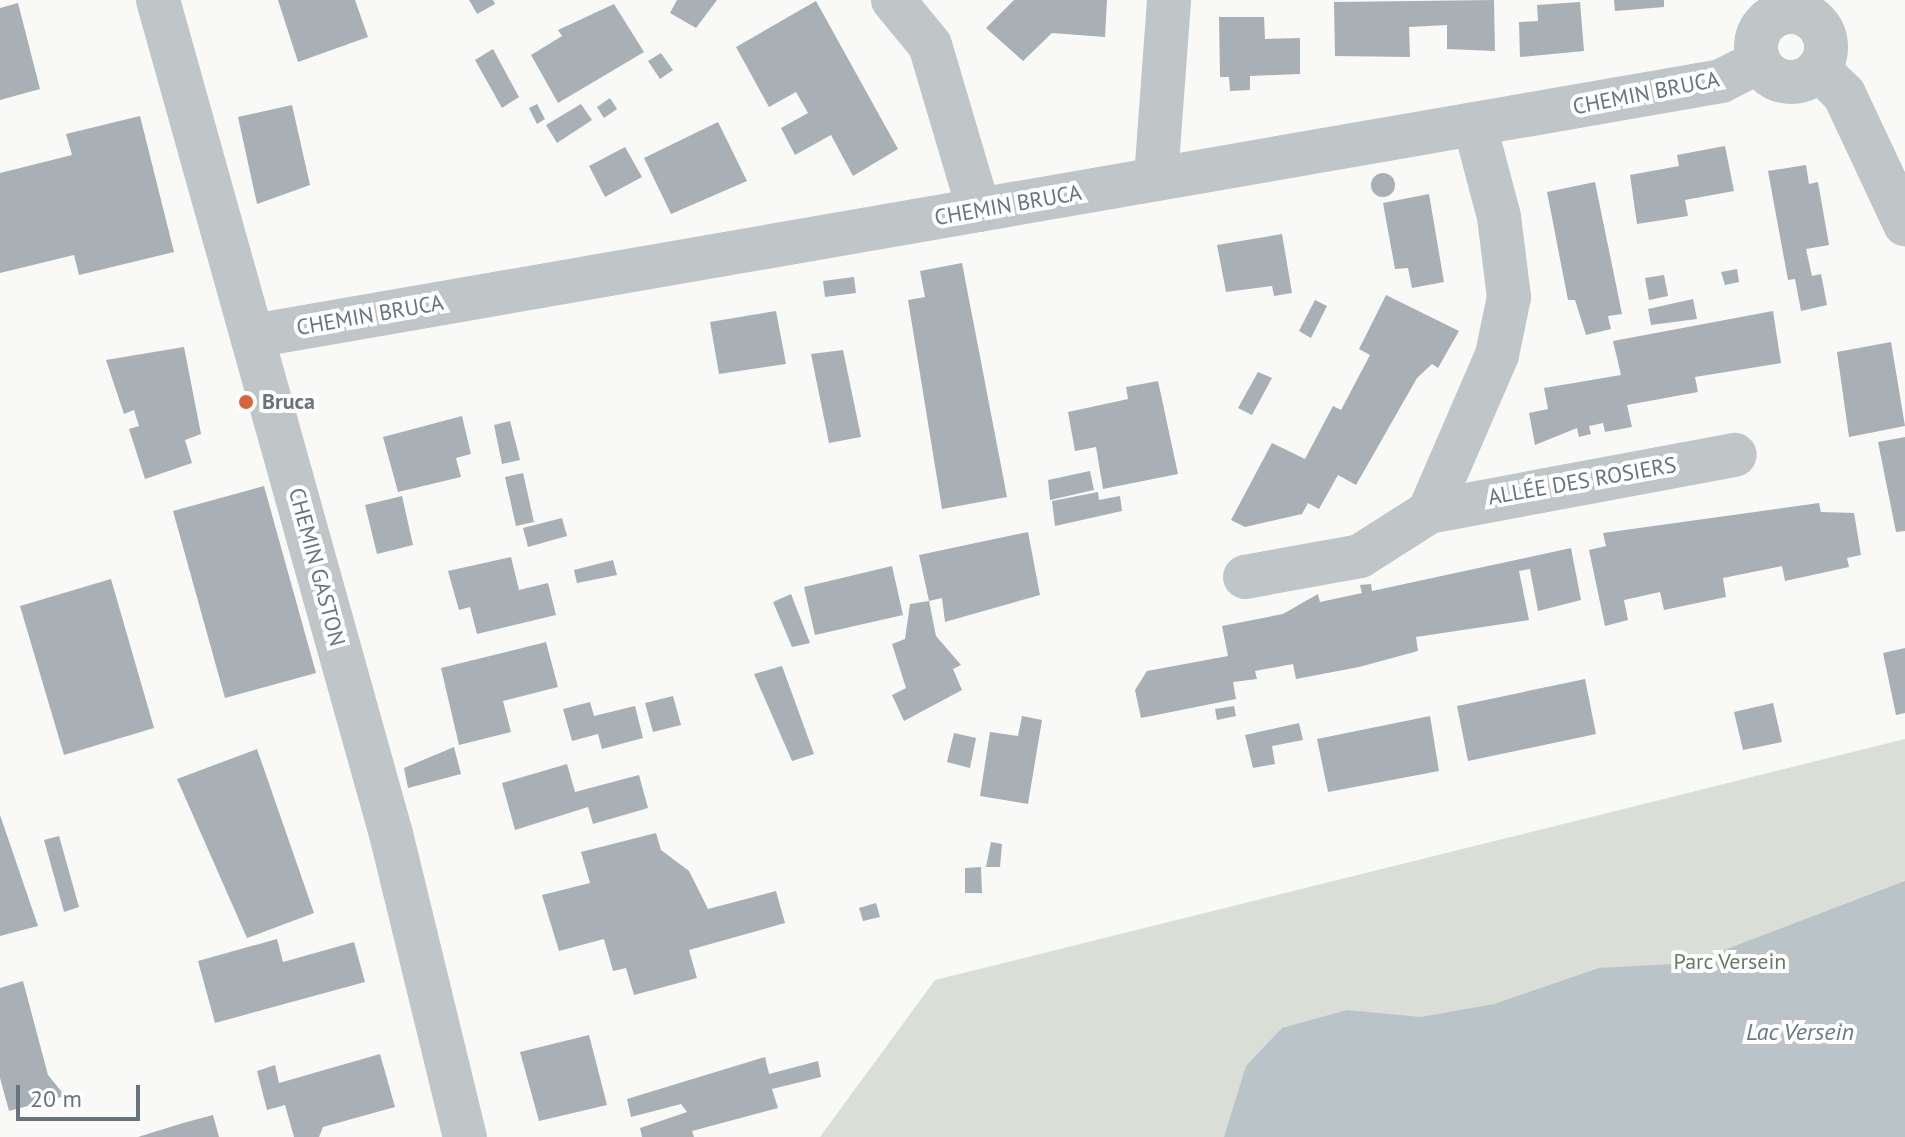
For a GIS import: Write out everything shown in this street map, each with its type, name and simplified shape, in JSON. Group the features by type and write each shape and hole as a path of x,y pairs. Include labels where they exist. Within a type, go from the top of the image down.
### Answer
{"street":[{"name":"CHEMIN GASTON","path":"158,0 391,834 465,1137"},
{"path":"893,0 930,45 979,210"},
{"path":"1156,178 1169,0"},
{"path":"1780,7 1802,14 1820,27 1826,48 1818,69 1787,82 1759,62 1757,39 1780,7"},
{"name":"CHEMIN BRUCA","path":"253,336 1156,178 1475,126 1721,81 1759,62"},
{"path":"1818,69 1844,94 1905,224"},
{"path":"1429,512 1497,355 1509,297 1499,217 1475,126"},
{"name":"ALLÉE DES ROSIERS","path":"1245,577 1360,556 1429,512 1735,455"}],"green space":[{"name":"Parc Versein","path":"1905,739 1905,1137 820,1137 935,980"}],"water":[{"name":"Lac Versein","path":"1905,881 1905,1137 1224,1137 1246,1066 1282,1028 1347,1010 1421,1017 1494,1004 1599,968 1690,963"}],"building":[{"path":"278,0 355,0 368,37 298,62"},
{"path":"469,0 493,0 495,4 477,14"},
{"path":"677,0 717,0 696,28 670,13"},
{"path":"1014,0 1107,0 1105,37 1052,33 1023,61 986,28"},
{"path":"1494,0 1495,51 1447,49 1447,25 1409,27 1410,57 1335,56 1334,2"},
{"path":"1614,0 1664,0 1664,7 1615,11"},
{"path":"816,1 898,149 853,176 831,135 795,155 781,128 808,113 796,92 769,107 736,47"},
{"path":"1580,2 1584,51 1520,57 1519,22 1538,21 1537,5"},
{"path":"18,3 40,89 0,100 0,8"},
{"path":"614,4 644,52 558,103 531,55 562,36 558,30"},
{"path":"1219,17 1264,17 1265,39 1300,38 1300,74 1250,76 1250,90 1230,91 1229,77 1220,77"},
{"path":"493,49 519,97 502,108 475,60"},
{"path":"661,53 673,70 660,79 648,61"},
{"path":"610,98 617,109 604,118 597,107"},
{"path":"537,104 545,119 537,124 529,108"},
{"path":"581,104 592,120 557,143 546,125"},
{"path":"292,105 310,185 257,204 238,117"},
{"path":"140,116 174,252 79,275 74,255 0,273 0,173 72,155 66,134"},
{"path":"718,122 747,181 671,214 644,158"},
{"path":"1725,146 1734,191 1685,200 1688,216 1637,224 1630,175 1679,166 1677,155"},
{"path":"625,147 642,177 605,197 589,166"},
{"path":"1806,165 1809,184 1818,182 1829,245 1806,249 1812,276 1821,274 1827,305 1801,311 1795,279 1788,280 1768,171"},
{"path":"1383,173 1392,176 1395,185 1392,194 1383,197 1374,194 1371,185 1374,176"},
{"path":"1595,182 1622,314 1608,316 1611,329 1586,335 1575,300 1568,300 1547,192"},
{"path":"1429,194 1444,282 1412,288 1408,268 1395,269 1383,203"},
{"path":"1282,234 1292,293 1274,296 1272,286 1226,292 1217,245"},
{"path":"962,263 1007,497 942,509 908,300 925,297 920,271"},
{"path":"1737,269 1739,282 1725,285 1721,272"},
{"path":"1664,275 1668,296 1649,300 1645,278"},
{"path":"854,277 856,293 825,297 823,281"},
{"path":"1386,295 1459,331 1438,368 1432,364 1417,378 1356,485 1338,475 1319,509 1308,503 1302,514 1245,527 1231,520 1272,443 1305,459 1333,406 1341,410 1370,355 1359,349"},
{"path":"1693,299 1697,319 1651,325 1648,309"},
{"path":"1315,300 1327,306 1311,338 1299,331"},
{"path":"776,311 786,364 719,374 710,322"},
{"path":"1773,311 1781,363 1695,377 1698,392 1627,405 1632,427 1605,432 1603,423 1589,426 1591,434 1579,437 1577,428 1535,445 1529,413 1548,409 1544,388 1621,375 1613,341"},
{"path":"1891,342 1905,426 1849,437 1837,352"},
{"path":"184,347 201,434 185,440 192,463 145,479 129,429 139,426 134,410 124,414 106,360"},
{"path":"843,350 861,437 829,443 811,354"},
{"path":"1258,372 1272,378 1252,415 1238,408"},
{"path":"1158,381 1178,474 1103,489 1096,447 1075,451 1068,412 1128,399 1126,387"},
{"path":"462,416 471,454 456,458 461,477 398,492 383,437"},
{"path":"510,421 520,460 502,464 494,425"},
{"path":"1905,437 1905,531 1896,532 1878,442"},
{"path":"1090,471 1094,490 1050,500 1048,480"},
{"path":"523,473 534,522 516,526 505,477"},
{"path":"264,486 316,673 225,698 173,511"},
{"path":"1098,492 1099,500 1120,496 1122,511 1055,526 1052,501"},
{"path":"402,496 413,545 377,554 365,505"},
{"path":"1819,503 1821,512 1854,513 1861,555 1847,558 1849,567 1785,581 1782,566 1723,578 1726,597 1664,610 1660,592 1624,600 1628,620 1605,626 1589,550 1606,546 1603,533"},
{"path":"562,518 567,536 528,547 523,528"},
{"path":"1028,532 1040,595 945,622 942,598 929,601 919,555"},
{"path":"1571,548 1581,600 1538,611 1530,569 1519,571 1529,620 1416,637 1418,651 1296,679 1293,664 1255,671 1257,679 1233,682 1236,699 1141,718 1135,690 1147,671 1228,656 1222,626 1283,614 1318,594 1320,602 1362,593 1360,585 1371,584 1372,591"},
{"path":"511,557 519,590 548,583 556,615 477,634 470,607 459,610 448,571"},
{"path":"613,560 617,575 577,583 574,570"},
{"path":"892,566 903,615 815,635 804,587"},
{"path":"111,579 154,728 64,755 20,606"},
{"path":"791,594 810,643 792,647 773,602"},
{"path":"929,601 936,636 961,665 953,669 962,690 904,721 892,695 906,688 892,644 905,639 910,604"},
{"path":"546,642 558,687 503,701 511,732 459,745 441,668"},
{"path":"1905,648 1905,713 1896,715 1883,653"},
{"path":"782,666 814,754 792,761 754,674"},
{"path":"1585,679 1596,734 1468,761 1457,706"},
{"path":"673,696 681,725 653,732 645,703"},
{"path":"590,702 594,716 635,706 643,738 602,749 598,734 572,741 563,709"},
{"path":"1773,703 1782,742 1743,750 1734,712"},
{"path":"1234,706 1236,716 1217,720 1215,709"},
{"path":"1022,716 1042,720 1028,804 980,796 990,732 1018,736"},
{"path":"1430,716 1439,771 1328,792 1317,739"},
{"path":"1299,723 1303,740 1272,746 1275,764 1253,768 1245,735"},
{"path":"954,733 976,738 970,768 947,762"},
{"path":"454,747 461,774 408,788 404,768"},
{"path":"257,749 314,913 247,938 177,779"},
{"path":"567,764 575,792 639,775 648,808 593,824 588,807 515,830 502,783"},
{"path":"0,815 38,926 0,936"},
{"path":"656,833 661,850 689,871 708,909 776,891 785,923 689,950 697,978 634,995 626,968 613,971 604,939 559,951 542,895 590,883 581,852"},
{"path":"59,836 79,907 64,912 44,840"},
{"path":"991,842 1002,844 1000,867 986,867"},
{"path":"981,867 982,893 965,893 965,868"},
{"path":"876,903 880,917 863,921 859,908"},
{"path":"277,939 283,962 354,942 365,982 215,1023 198,961"},
{"path":"23,981 48,1075 65,1096 9,1111 0,1078 0,988"},
{"path":"589,1035 607,1105 539,1121 520,1052"},
{"path":"380,1054 395,1107 323,1127 319,1137 294,1137 285,1105 267,1110 257,1071 275,1065 279,1083"},
{"path":"765,1057 769,1074 818,1061 821,1077 772,1089 778,1108 692,1131 694,1137 642,1137 640,1128 687,1112 681,1104 631,1117 627,1099"},
{"path":"213,1115 219,1137 138,1137 183,1123"}],"place":[{"name":"Bruca","path":"246,402"}]}
